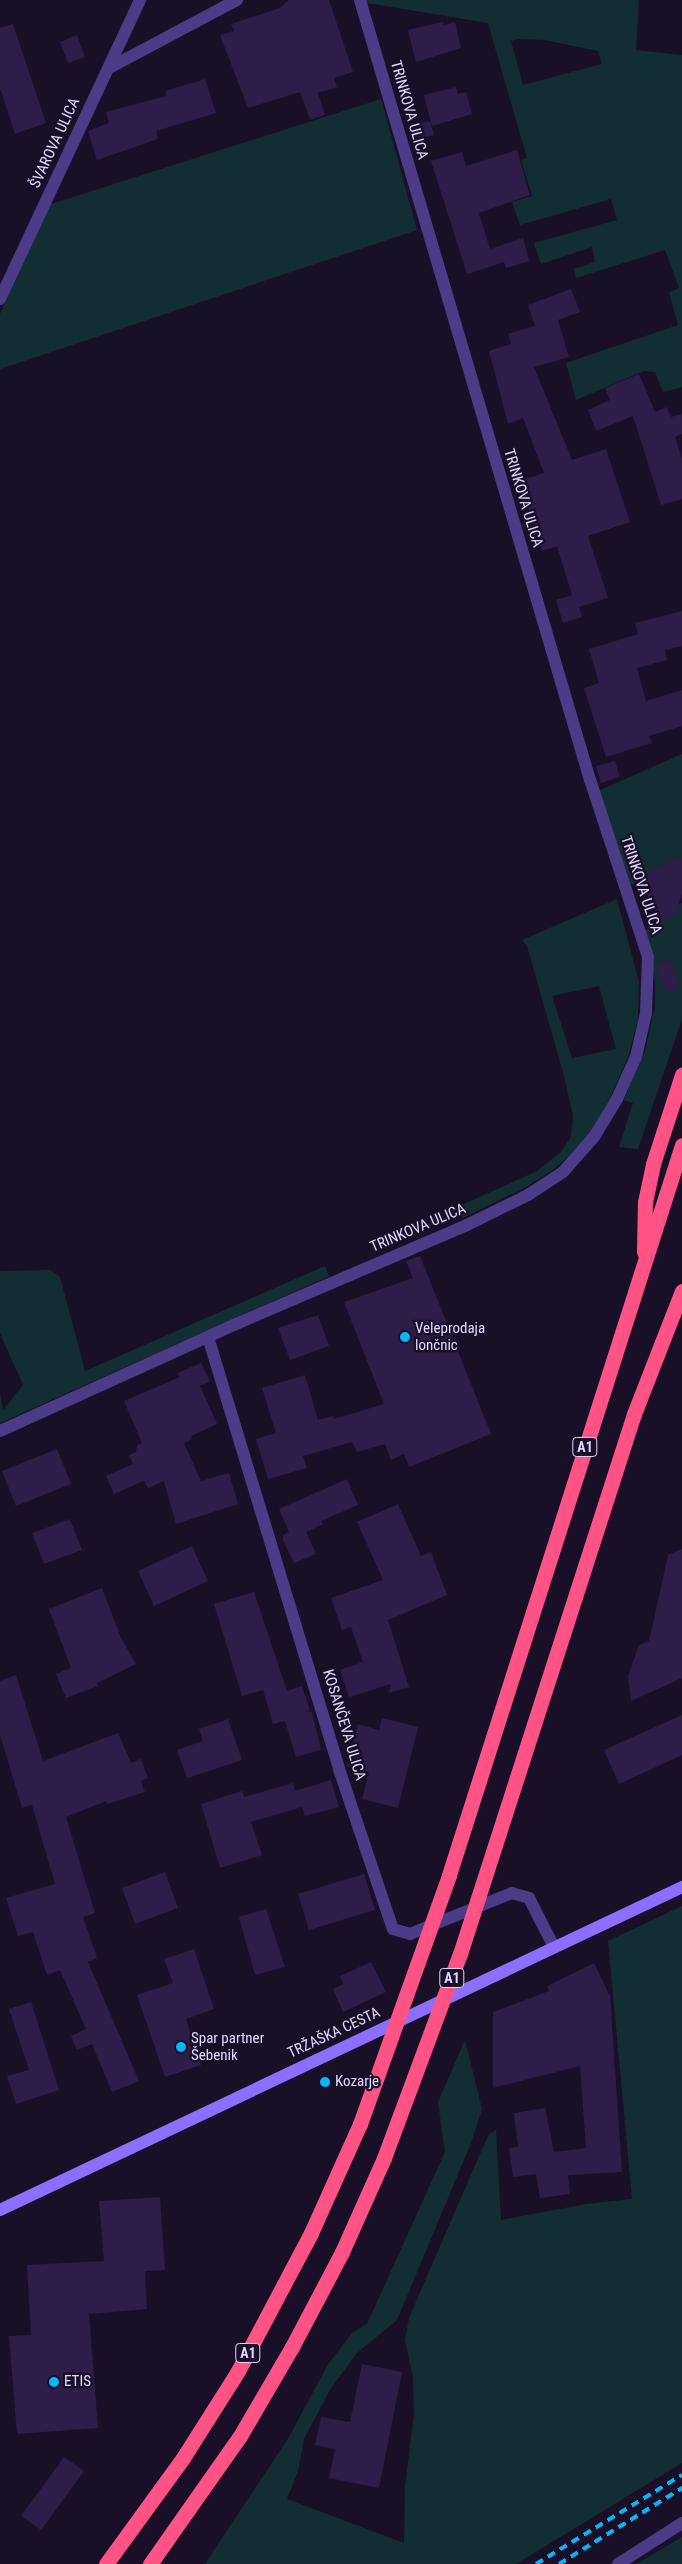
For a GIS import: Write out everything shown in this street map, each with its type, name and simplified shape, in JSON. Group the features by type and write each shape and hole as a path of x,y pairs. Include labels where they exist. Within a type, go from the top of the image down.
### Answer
{"highway":[{"path":"644,1261 643,1220 652,1164 682,1075"},
{"name":"A1","path":"106,2564 178,2465 238,2371 307,2241 360,2124 449,1875 682,1145"},
{"name":"A1","path":"150,2564 240,2436 292,2347 342,2252 407,2101 494,1853 634,1414 682,1291"}],"main road":[{"name":"TRŽAŠKA CESTA","path":"0,2210 682,1887"}],"street":[{"name":"ŠVAROVA ULICA","path":"0,299 140,0"},
{"path":"109,68 237,0"},
{"name":"TRINKOVA ULICA","path":"0,1431 208,1337 465,1226 528,1195 563,1172 594,1138 617,1099 636,1057 646,1013 648,958 590,780 360,0"},
{"name":"KOSANČEVA ULICA","path":"208,1337 339,1769 393,1929 410,1934 512,1892 529,1898 554,1947"},
{"path":"618,2564 682,2523"}],"green space":[{"path":"366,0 639,0 636,50 682,55 682,387 663,392 655,372 644,371 576,400 566,363 678,325 669,292 679,288 665,250 576,278 574,269 595,262 592,247 541,264 534,243 617,220 611,199 520,225 512,202 532,196 521,160 527,158 488,23 367,3","holes":["519,39 545,40 598,51 602,64 523,85 511,41"]},
{"path":"381,99 417,230 0,369 0,314 48,205"},
{"path":"682,754 682,865 642,877 641,883 631,885 598,791"},
{"path":"617,899 639,982 638,1019 628,1057 610,1098 587,1138 557,1167 526,1187 463,1218 451,1210 537,1171 561,1152 571,1137 573,1115 564,1076 527,946 522,940","holes":["599,986 616,1049 572,1058 552,996"]},
{"path":"682,903 682,1019 638,1149 619,1147 633,1103 624,1100 645,1051 655,1007 655,981 640,931 648,929 646,914"},
{"path":"325,1266 329,1276 0,1423 0,1393 3,1410 23,1385 0,1333 0,1271 50,1270 60,1277 85,1371"},
{"path":"682,1906 682,2463 516,2564 205,2564 289,2437 327,2366 352,2333 367,2324 445,2152 438,2102 465,2040 482,2109 471,2143 397,2320 357,2353 331,2388 304,2439 298,2471 287,2499 404,2543 405,2487 414,2413 413,2377 405,2340 409,2318 473,2170 489,2134 496,2130 501,2220 586,2204 632,2199 608,1941"},
{"path":"682,2537 682,2564 636,2564 648,2557"}],"building":[{"path":"289,0 329,0 353,72 334,78 337,87 318,93 325,115 310,120 300,92 248,108 220,35 234,31 231,24 280,8"},
{"path":"443,22 444,25 455,22 461,48 416,62 408,30"},
{"path":"13,24 46,123 15,134 0,88 0,28"},
{"path":"77,35 85,57 68,63 60,42"},
{"path":"205,79 216,113 156,131 158,139 97,160 88,131 109,123 106,112 166,96 165,91"},
{"path":"456,87 458,94 466,92 472,114 432,126 424,95"},
{"path":"430,121 434,135 418,139 415,124"},
{"path":"517,150 530,195 479,213 490,249 523,238 529,261 506,268 504,262 467,274 431,161 462,152 466,166"},
{"path":"571,289 580,312 558,320 569,357 534,367 572,460 606,449 630,522 588,536 608,598 579,607 582,617 563,623 556,600 572,595 557,546 542,551 520,481 544,473 523,418 508,424 489,351 511,344 508,334 535,326 528,305"},
{"path":"639,374 655,412 667,407 671,417 682,414 682,434 675,437 682,459 682,499 661,505 633,416 596,431 588,410 610,400 605,388"},
{"path":"682,611 682,646 665,650 667,660 637,668 646,701 682,690 682,726 649,736 652,743 606,757 584,688 599,683 589,649 638,634 635,623"},
{"path":"615,761 620,777 601,783 596,766"},
{"path":"682,856 682,893 676,915 660,922 639,876"},
{"path":"671,960 680,987 665,992 656,964"},
{"path":"420,1256 491,1434 409,1467 404,1454 391,1460 385,1444 357,1452 352,1442 303,1456 307,1468 268,1479 256,1439 276,1433 262,1388 305,1375 318,1420 333,1416 334,1419 384,1404 344,1302 413,1278 406,1261"},
{"path":"318,1315 329,1346 290,1360 278,1328"},
{"path":"201,1363 210,1381 200,1386 217,1424 191,1436 192,1439 184,1443 201,1481 229,1473 238,1504 176,1524 164,1481 148,1488 145,1481 141,1482 114,1494 106,1476 133,1464 129,1455 136,1452 137,1445 142,1443 124,1401 180,1377 178,1373"},
{"path":"57,1449 71,1484 16,1506 2,1471"},
{"path":"347,1479 358,1505 321,1521 323,1524 306,1532 316,1554 294,1563 283,1540 283,1535 289,1532 279,1509"},
{"path":"398,1504 421,1556 431,1552 447,1595 388,1620 409,1687 389,1693 391,1684 349,1697 340,1670 363,1662 351,1627 342,1630 331,1598 383,1580 357,1522"},
{"path":"70,1519 82,1550 44,1564 32,1533"},
{"path":"192,1546 208,1581 154,1606 138,1571"},
{"path":"682,1549 682,1678 631,1701 628,1676 639,1645 649,1641 668,1555"},
{"path":"102,1588 121,1638 136,1664 97,1683 98,1686 66,1698 56,1674 71,1668 49,1609"},
{"path":"254,1592 287,1691 302,1686 310,1710 306,1711 312,1712 321,1750 296,1757 285,1721 273,1724 263,1690 242,1696 214,1604"},
{"path":"16,1675 43,1761 118,1733 131,1763 141,1759 148,1778 141,1781 145,1792 107,1804 106,1801 66,1817 95,1913 83,1917 97,1958 88,1962 139,2081 112,2092 92,2044 77,2050 71,2036 86,2029 60,1970 47,1975 33,1932 18,1936 6,1898 55,1884 32,1805 22,1808 0,1735 0,1681"},
{"path":"682,1715 682,1755 619,1784 604,1750"},
{"path":"382,1718 418,1727 398,1808 362,1799 369,1772 347,1766 358,1724 379,1730"},
{"path":"228,1719 242,1760 187,1778 177,1750 203,1741 199,1729"},
{"path":"331,1780 339,1807 305,1816 302,1807 251,1822 262,1855 220,1868 201,1804 242,1791 244,1797 293,1783 295,1791"},
{"path":"165,1872 178,1908 135,1924 122,1888"},
{"path":"364,1874 375,1910 309,1930 298,1894"},
{"path":"266,1909 285,1967 255,1975 239,1917"},
{"path":"194,1949 214,2009 186,2019 201,2065 165,2077 137,1995 173,1983 164,1959"},
{"path":"371,1962 386,1992 343,2012 333,1989 343,1984 340,1976"},
{"path":"594,1963 610,1996 622,2172 568,2175 570,2194 540,2198 536,2174 513,2177 509,2148 518,2147 514,2113 545,2108 554,2152 586,2148 580,2066 493,2088 493,2012 549,1991 547,1986"},
{"path":"31,2002 59,2090 16,2104 7,2076 29,2070 9,2009"},
{"path":"160,2197 165,2270 145,2271 147,2309 89,2314 98,2428 17,2434 9,2336 31,2335 27,2265 104,2261 99,2201"},
{"path":"362,2364 402,2372 379,2488 329,2478 335,2449 315,2445 321,2417 350,2422"},
{"path":"64,2457 84,2471 41,2530 21,2516"}],"railway":[{"path":"536,2564 682,2475"},
{"path":"559,2564 682,2488"}],"place":[{"name":"Veleprodaja lončnic","path":"405,1337"},
{"name":"Spar partner Šebenik","path":"181,2047"},
{"name":"Kozarje","path":"325,2082"},
{"name":"ETIS","path":"54,2382"}]}
